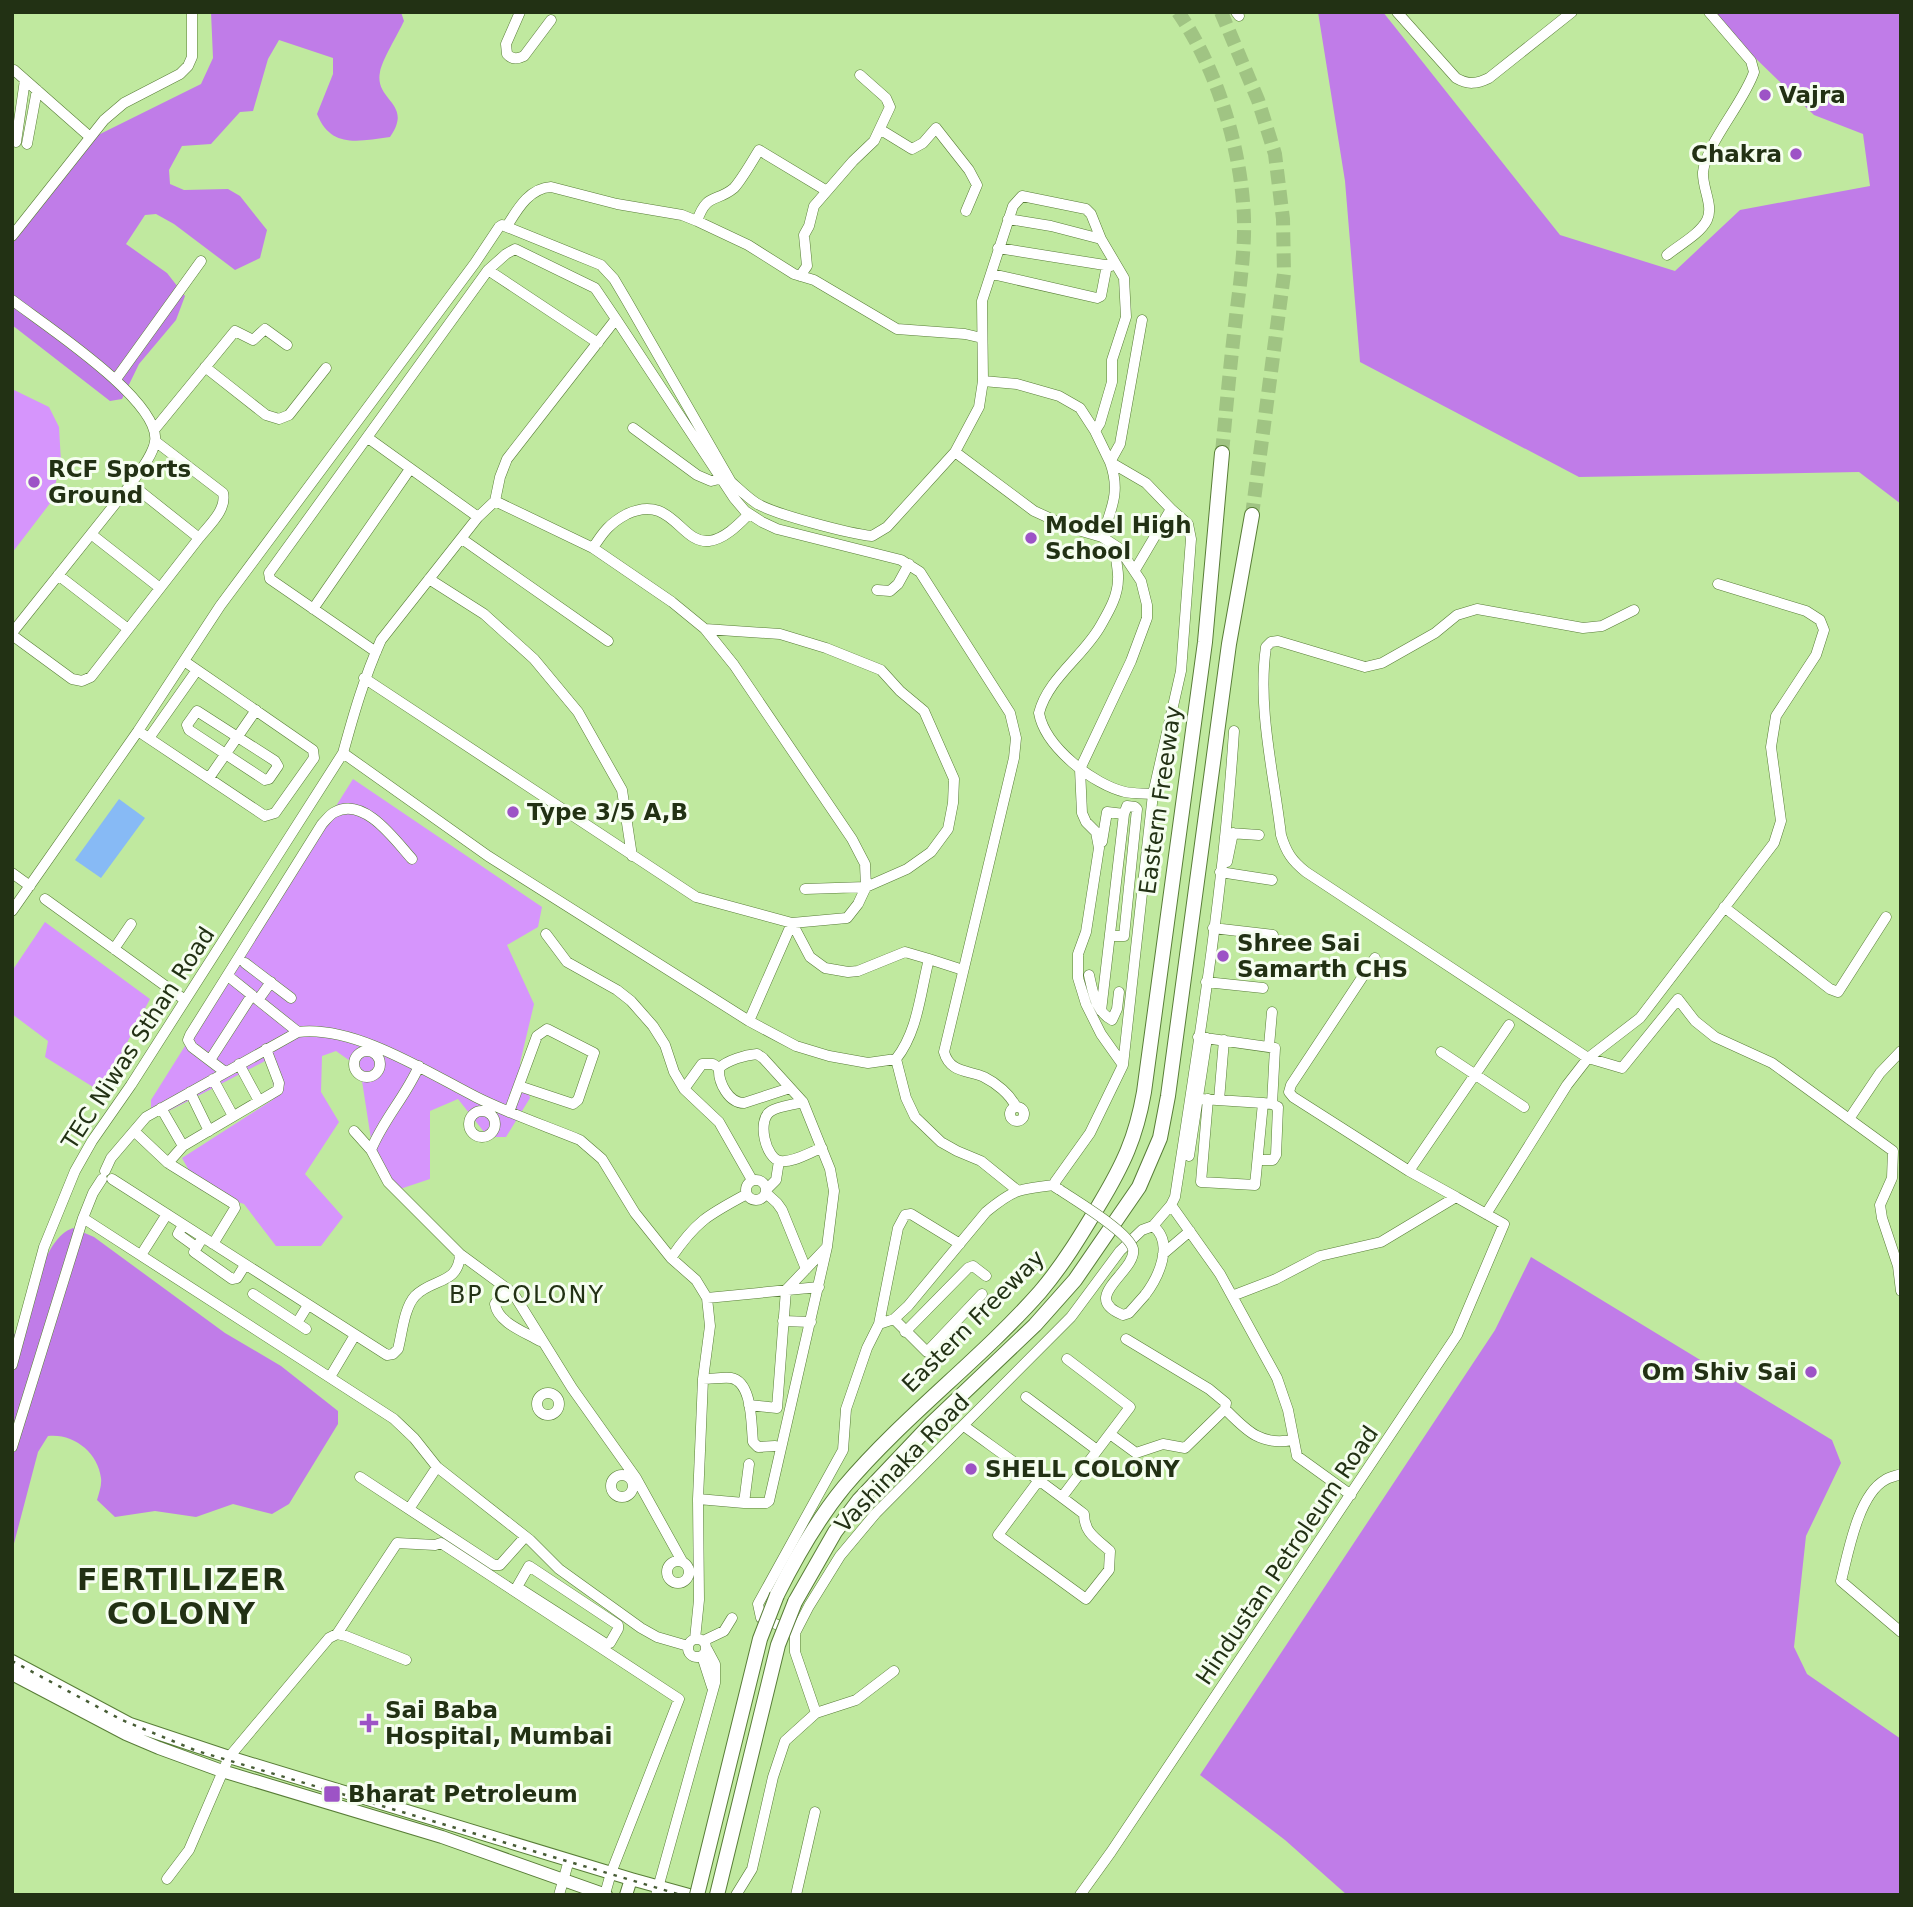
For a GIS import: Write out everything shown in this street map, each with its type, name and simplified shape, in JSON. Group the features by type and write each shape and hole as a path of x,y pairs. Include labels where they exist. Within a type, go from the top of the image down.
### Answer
{"highway":[{"name":"Eastern Freeway","path":"697,1895 760,1639 777,1595 812,1531 843,1488 918,1409 1021,1311 1059,1268 1077,1243 1129,1152 1144,1092 1205,642 1222,453"},
{"name":"Eastern Freeway","path":"717,1895 779,1645 795,1602 835,1532 859,1500 932,1423 1035,1325 1068,1288 1139,1188 1160,1138 1168,1096 1229,644 1252,515"}],"main road":[{"path":"12,1661 105,1718 222,1771 442,1837 606,1895"},
{"path":"12,1674 69,1698"},
{"path":"162,1742 229,1757 401,1808 631,1879 657,1891 689,1895"},
{"path":"345,1807 348,1793"},
{"path":"397,1823 401,1808"},
{"path":"442,1837 446,1822"},
{"path":"513,1863 517,1844"},
{"path":"626,1895 631,1879"}],"street":[{"path":"13,234 104,120 124,103 180,74 188,66 192,57 192,12"},
{"path":"520,12 505,50 509,57 518,59 524,56 551,20"},
{"path":"1397,12 1456,78 1465,83 1479,83 1572,12"},
{"path":"1667,255 1706,223 1710,212 1703,172 1707,158 1746,92 1754,72 1751,61 1709,12"},
{"path":"14,70 90,137"},
{"path":"800,276 807,267 804,234 814,206 874,141 890,107 890,102 860,75"},
{"path":"25,80 21,143 37,90"},
{"path":"22,106 33,108"},
{"path":"881,130 912,149 923,143 936,128 969,170 977,185 966,211"},
{"path":"697,221 701,209 709,199 734,187 760,150 827,191"},
{"path":"508,226 531,195 542,188 551,187 617,204 682,215 748,245 897,329 965,334 982,338"},
{"path":"12,911 138,731 220,606 502,225 601,265 607,270 731,482 756,503 774,512 872,536 887,527 955,453 979,407 983,382 982,301 1013,205 1022,197 1086,209 1124,278 1125,323 1112,360 1112,382 1100,424 1095,431"},
{"path":"1008,219 1051,226 1101,239"},
{"path":"998,248 1119,268"},
{"path":"376,652 270,579 269,573 488,270 514,249 595,288 719,479 749,514 777,529 909,564 924,578 1010,713 1016,738 1014,758 944,1052 946,1059 958,1070 992,1081 1011,1098 1016,1107"},
{"path":"117,379 201,261"},
{"path":"992,274 1097,298 1104,291 1108,265"},
{"path":"488,270 598,343"},
{"path":"12,300 117,379 149,417 154,436 223,493 224,503 221,510 91,677 82,681 72,679 12,634 131,484 148,458 154,436 234,331 253,340 265,329 287,345"},
{"path":"364,678 696,897 792,922 847,918 858,904 866,887 865,864 852,839 734,665 705,629 673,602 593,548 495,501 507,459 616,319"},
{"path":"1110,462 1120,444 1142,320"},
{"path":"205,367 266,415 279,419 289,415 326,368"},
{"path":"983,382 1017,384 1059,396 1080,408 1095,431 1116,478 1114,500 1102,537"},
{"path":"634,428 705,480 719,479"},
{"path":"368,438 478,517"},
{"path":"955,453 1034,511 1071,528 1102,537 1119,548 1141,581 1147,618 1131,661 1080,769 1082,813 1096,832 1099,848 1086,932 1078,954 1078,978 1096,1024 1122,1065"},
{"path":"1057,1188 1090,1133 1122,1065 1153,794 1181,671 1191,539 1188,524 1146,482 1110,462"},
{"path":"313,609 410,469"},
{"path":"131,484 199,538"},
{"name":"TEC Niwas Sthan Road","path":"12,1365 44,1247 75,1171 343,753 364,678 381,640 478,517 495,501"},
{"path":"593,548 613,521 650,507 665,514 690,534 710,541 736,528 749,514"},
{"path":"1135,570 1171,509"},
{"path":"91,534 160,588"},
{"path":"462,538 608,641"},
{"path":"1119,548 1115,556 1119,577 1116,595 1100,628 1059,677 1040,709 1040,719 1052,740 1080,769 1099,782 1131,793 1153,794"},
{"path":"877,590 890,591 898,584 909,564"},
{"path":"58,575 128,629"},
{"path":"429,579 484,614 534,659 578,712 622,790 632,856"},
{"path":"1376,958 1291,1085 1289,1092 1409,1171 1486,1214 1567,1085 1588,1058 1640,1018 1774,842 1782,821 1771,747 1776,716 1816,655 1824,630 1820,620 1806,611 1718,584"},
{"path":"1634,610 1602,626 1583,628 1477,609 1457,615 1435,633 1382,663 1365,667 1278,641 1271,642 1265,647 1263,666 1265,707 1285,850 1292,861 1588,1058 1622,1068 1678,999 1695,1021 1715,1037 1772,1063 1897,1154 1892,1178 1880,1205 1898,1266 1901,1291"},
{"path":"705,629 780,634 826,648 881,670 900,691 925,711 954,779 948,829 931,852 907,869 866,887 805,889"},
{"path":"138,731 265,816 272,816 314,758 313,750 184,661"},
{"path":"149,738 197,670"},
{"path":"209,778 256,710"},
{"path":"200,711 277,763 269,779 265,780 226,754 188,730 187,725 195,713 200,711"},
{"path":"1203,1037 1275,1048 1255,1185 1201,1182 1203,1037 1206,982 1229,833 1234,731"},
{"path":"343,753 488,856 749,1021 796,1046 829,1056 868,1063 896,1059 906,1046 914,1027 929,960"},
{"path":"1101,1011 1118,864 1131,793"},
{"path":"1097,875 1106,814 1137,809 1125,933 1123,937 1110,936"},
{"path":"225,1072 192,1047 188,1040 322,824 334,812 358,810 377,821 412,859"},
{"path":"1229,833 1259,835"},
{"path":"1133,850 1146,851"},
{"path":"1099,862 1118,864"},
{"path":"12,873 30,886"},
{"path":"1223,873 1272,880"},
{"path":"45,899 185,1000"},
{"path":"1724,907 1830,989 1838,992 1885,917"},
{"path":"792,922 810,957 825,968 858,971 905,952 963,970"},
{"path":"749,1021 792,922"},
{"path":"114,949 131,924"},
{"path":"1213,928 1273,935"},
{"path":"1125,933 1137,934"},
{"path":"546,934 567,962 617,990 660,1035 674,1072 684,1089 719,1122 752,1180"},
{"path":"244,963 291,998"},
{"path":"1089,975 1097,1004 1112,1020 1119,997 1129,1003"},
{"path":"228,976 298,1032"},
{"path":"209,1060 255,998 271,982"},
{"path":"1206,982 1263,988"},
{"path":"1269,1046 1272,1012"},
{"path":"1409,1171 1508,1025"},
{"path":"478,1097 477,1112 469,1125 476,1135 489,1135 519,1086 537,1036 543,1030 547,1029 594,1054 576,1103 519,1086"},
{"path":"12,1447 83,1218 93,1193 106,1176 111,1158 146,1117 298,1032 313,1030 419,1066 478,1097 580,1140 592,1148 602,1159 635,1213 671,1258 696,1280 707,1298 710,1326 704,1379 698,1499 699,1646 712,1687 657,1891"},
{"path":"1203,1037 1175,1197 1171,1205 1232,1296 1278,1378 1297,1455 1351,1496"},
{"path":"1219,1100 1224,1040"},
{"path":"168,1163 183,1146 279,1088 266,1049"},
{"path":"1849,1119 1880,1073 1901,1051"},
{"path":"1441,1052 1524,1107"},
{"path":"698,1499 744,1503 769,1501 819,1287 834,1191 830,1169 803,1102 790,1088 757,1054 719,1068"},
{"path":"896,1059 906,1098 915,1116 941,1142 981,1161 1017,1190"},
{"path":"239,1064 259,1101"},
{"path":"684,1089 702,1064 713,1064 719,1068"},
{"path":"371,1150 378,1132 412,1082 419,1066"},
{"path":"719,1068 719,1075 731,1100 736,1103 744,1103 790,1088"},
{"path":"213,1079 233,1116"},
{"path":"190,1092 209,1130"},
{"path":"1203,1099 1268,1103 1278,1107 1276,1155 1273,1160 1258,1160"},
{"path":"1189,1156 1203,1099"},
{"path":"803,1102 769,1111 762,1129 766,1142 773,1157 779,1161 790,1160 822,1148"},
{"path":"161,1108 183,1146"},
{"path":"477,1112 488,1113 495,1123"},
{"path":"134,1131 168,1163 234,1205 235,1208 212,1244"},
{"path":"354,1131 371,1150 388,1182 460,1254 513,1293 572,1388 634,1479 682,1561 688,1566 699,1600"},
{"path":"779,1161 776,1180 766,1191 758,1200 751,1199 747,1194 747,1184 752,1180 762,1181 766,1191 782,1210 806,1269"},
{"path":"106,1176 382,1353 393,1354 398,1349 411,1302 422,1291 453,1275 458,1268 460,1254"},
{"path":"879,1324 894,1319 922,1291 986,1212 1017,1190 1057,1188 1120,1232 1132,1245 1130,1265 1110,1286 1107,1301 1110,1308 1123,1315 1129,1313 1145,1296 1160,1268 1163,1254 1161,1238 1159,1231 1153,1226"},
{"path":"671,1258 688,1233 703,1219 747,1194"},
{"path":"1232,1296 1276,1279 1320,1256 1381,1242 1456,1197"},
{"name":"Vashinaka Road","path":"795,1633 815,1596 849,1546 876,1513 1071,1317 1121,1251 1142,1230 1153,1226 1171,1205"},
{"path":"141,1255 167,1214"},
{"path":"816,1713 795,1652 795,1633 761,1618 758,1604 843,1450 846,1409 867,1348 879,1324 898,1228 905,1215 911,1214 960,1244"},
{"name":"Hindustan Petroleum Road","path":"1080,1895 1457,1335 1504,1224 1486,1214"},
{"path":"83,1218 394,1419 414,1438 437,1467 525,1537 559,1569 641,1628 657,1637 699,1646 724,1631 732,1618"},
{"path":"183,1225 179,1236 196,1247"},
{"path":"1163,1254 1190,1231"},
{"path":"203,1237 194,1250 196,1254 232,1279 236,1278 245,1265"},
{"path":"778,1408 786,1290 827,1247"},
{"path":"905,1332 968,1268 973,1266 986,1276"},
{"path":"266,1303 276,1285"},
{"path":"707,1298 819,1287"},
{"path":"513,1293 499,1298 495,1304 496,1310 501,1318 544,1343"},
{"path":"253,1294 306,1329"},
{"path":"894,1319 928,1352 982,1294"},
{"path":"297,1323 308,1306"},
{"path":"783,1321 811,1322"},
{"path":"330,1377 355,1335"},
{"path":"1110,1434 1136,1453 1163,1444 1185,1448 1224,1409 1226,1403 1209,1389 1126,1339"},
{"path":"1062,1497 1130,1407 1067,1359"},
{"path":"704,1379 733,1378 747,1390 753,1442 758,1447 775,1446"},
{"path":"558,1399 572,1388"},
{"path":"1026,1397 1097,1450"},
{"path":"749,1405 791,1410"},
{"path":"1224,1409 1251,1435 1280,1442 1292,1440"},
{"path":"964,1426 1039,1480 1084,1514 1083,1524 1087,1530 1110,1551 1109,1570 1086,1599 998,1535 1039,1480"},
{"path":"744,1503 749,1464"},
{"path":"409,1510 437,1467"},
{"path":"1901,1474 1885,1480 1877,1487 1860,1513 1841,1581 1901,1632"},
{"path":"360,1477 497,1566 525,1537"},
{"path":"167,1879 189,1850 229,1757 329,1638 337,1634 397,1543 442,1543 679,1699 611,1874 606,1895"},
{"path":"682,1561 669,1565 666,1572 668,1579 682,1583 689,1574"},
{"path":"529,1566 551,1581 618,1625 610,1643 606,1644 517,1585 529,1566"},
{"path":"551,1581 559,1569"},
{"path":"576,1597 582,1586"},
{"path":"337,1634 406,1660"},
{"path":"736,1895 752,1869 773,1777 785,1741 816,1713 856,1700 894,1671"},
{"path":"796,1895 815,1812"},
{"path":"559,1895 569,1860"}],"shaded area":[{"path":"211,12 401,12 404,21 380,72 382,90 396,109 396,126 390,137 367,140 347,140 330,133 317,114 333,74 333,58 279,40 268,59 253,111 240,112 211,144 182,146 169,170 170,184 184,190 228,189 240,196 267,230 260,258 235,270 174,224 156,214 145,215 126,244 167,273 185,296 176,320 139,364 122,399 110,401 12,325 12,239 92,138 201,84 213,58"},
{"path":"1318,12 1383,12 1560,235 1675,271 1740,210 1870,186 1863,134 1814,115 1748,51 1715,12 1901,12 1901,504 1859,472 1579,477 1360,362 1345,181"},
{"name":"RCF Sports Ground","path":"12,389 49,407 59,427 61,462 51,502 12,553"},
{"path":"353,779 542,907 538,927 507,945 534,1004 520,1063 530,1098 506,1137 488,1137 458,1099 430,1111 430,1179 400,1189 375,1165 360,1068 336,1051 322,1056 321,1092 339,1122 305,1174 343,1217 321,1246 276,1246 244,1204 200,1190 182,1158 274,1099 271,1058 165,1113 151,1113 151,1100"},
{"path":"45,922 150,999 101,1092 45,1057 48,1041 12,1014 12,971"},
{"path":"73,1228 94,1237 225,1333 281,1366 338,1411 338,1424 289,1504 272,1514 233,1504 196,1517 155,1511 115,1517 97,1500 101,1478 90,1452 75,1441 48,1436 38,1452 12,1551 12,1338 24,1319 48,1255 63,1234"},
{"path":"1531,1257 1832,1440 1841,1463 1806,1536 1794,1647 1807,1674 1901,1739 1901,1895 1347,1895 1285,1840 1200,1775 1495,1330"}],"water":[{"path":"119,799 145,818 101,878 75,860"}],"tunnel":[{"path":"1178,12 1204,58 1225,111 1233,138 1242,193 1243,259 1222,453"},
{"path":"1221,12 1258,100 1275,154 1283,219 1284,274 1252,515"}],"railway":[{"path":"12,1661 122,1720 197,1751 681,1895"}],"place":[{"name":"Vajra","path":"1765,95"},
{"name":"Chakra","path":"1796,154"},
{"name":"RCF Sports Ground","path":"34,482"},
{"name":"Model High School","path":"1031,538"},
{"name":"Type 3/5 A,B","path":"513,812"},
{"name":"Shree Sai Samarth CHS","path":"1223,956"},
{"name":"Om Shiv Sai","path":"1811,1372"},
{"name":"SHELL COLONY","path":"971,1469"},
{"name":"Sai Baba Hospital, Mumbai","path":"369,1723"},
{"name":"Bharat Petroleum","path":"332,1794"}],"district":[{"name":"BP COLONY","path":"527,1295"},
{"name":"FERTILIZER COLONY","path":"182,1596"}]}
